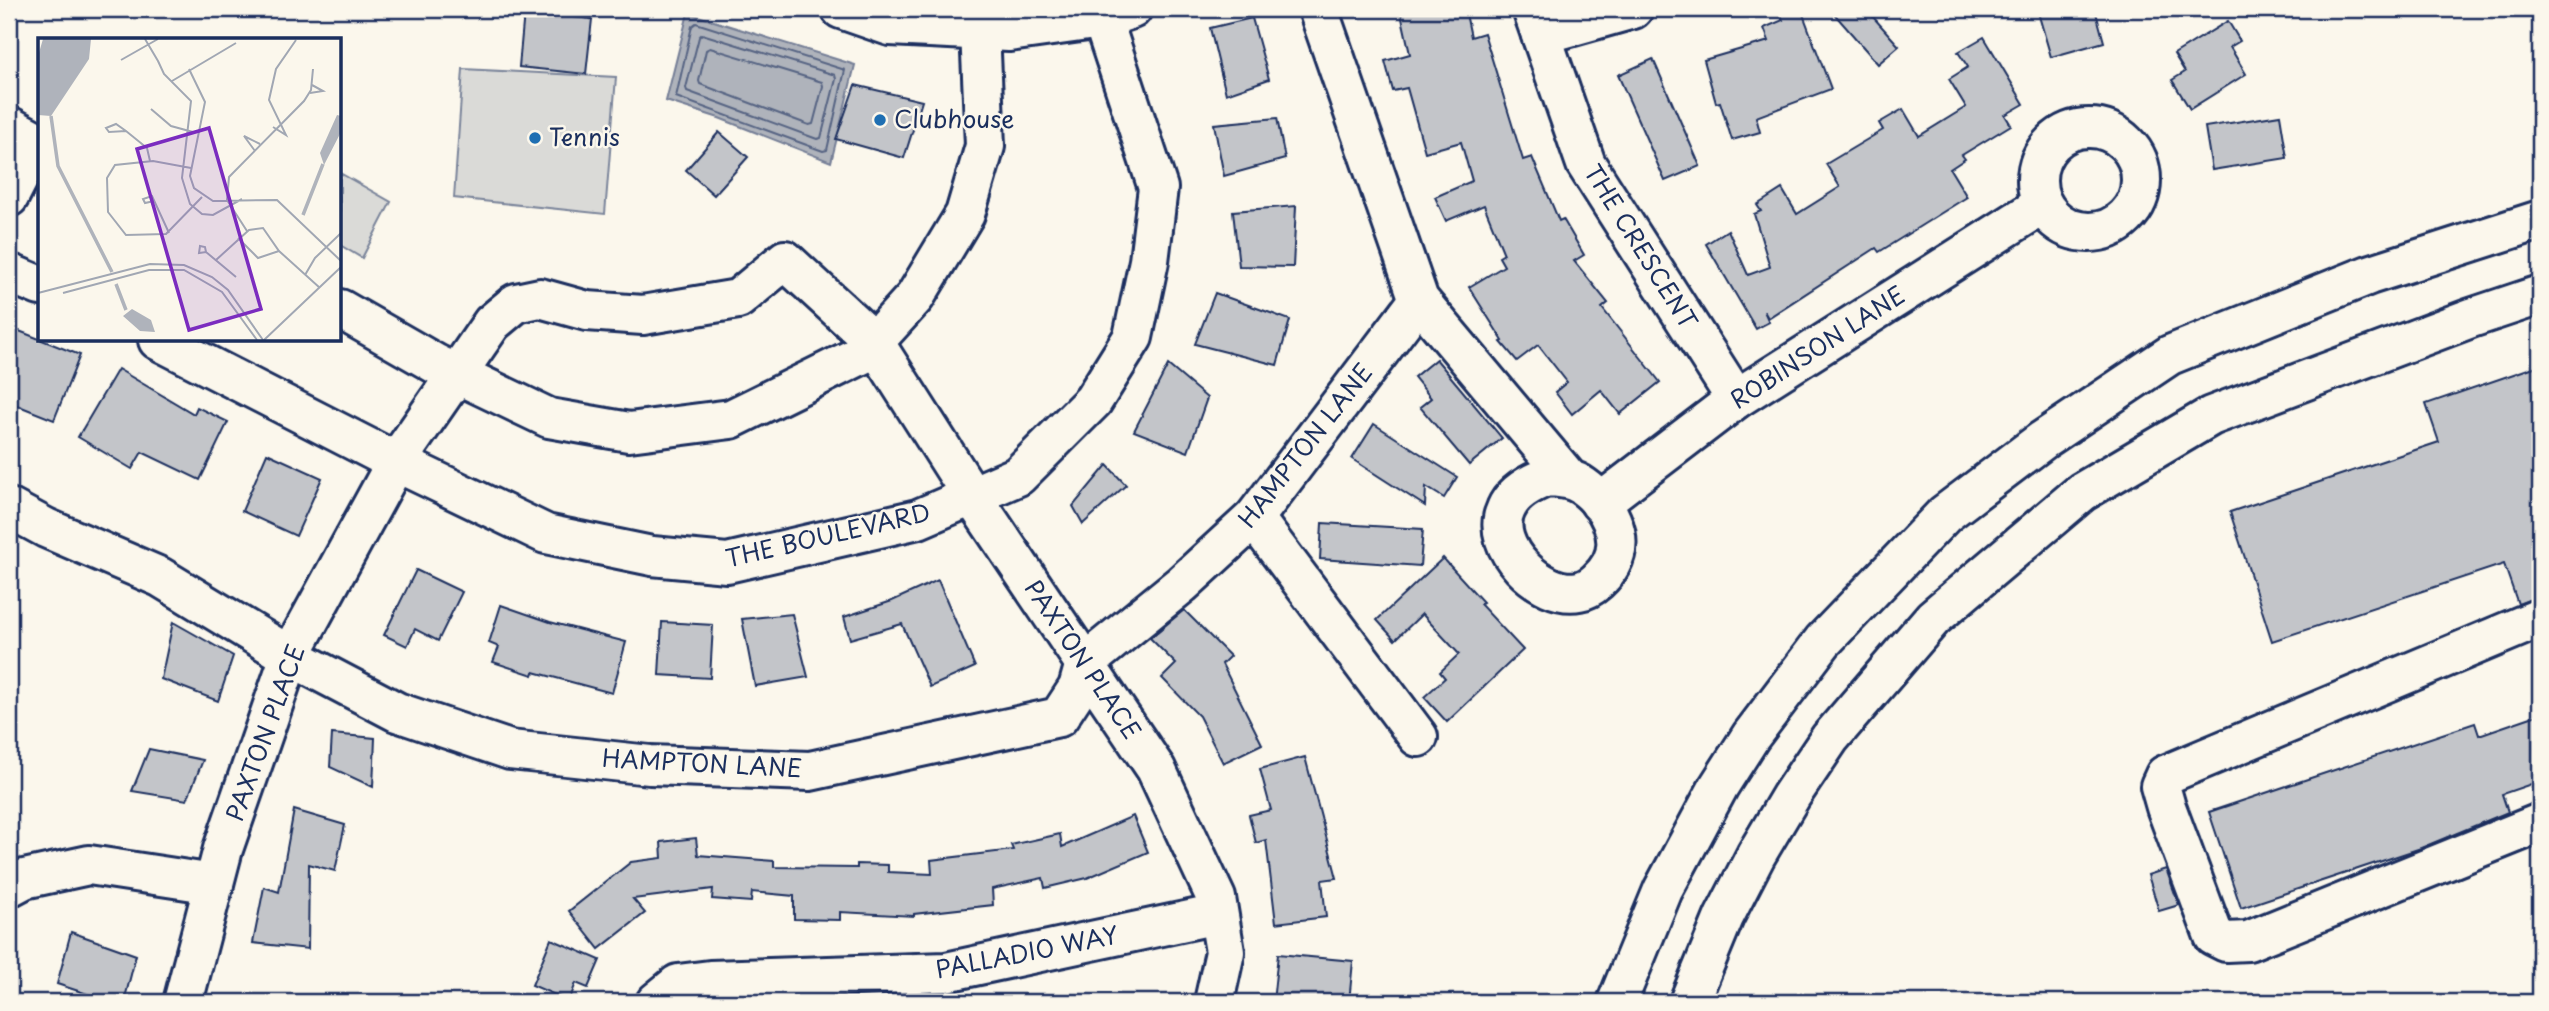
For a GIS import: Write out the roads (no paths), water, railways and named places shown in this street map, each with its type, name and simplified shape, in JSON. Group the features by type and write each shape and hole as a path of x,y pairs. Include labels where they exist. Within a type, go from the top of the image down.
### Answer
{"street":[{"path":"841,9 890,26 982,20 1009,32 1111,12"},
{"path":"1318,9 1419,300 1569,479"},
{"path":"1537,22 1633,9"},
{"name":"THE BOULEVARD","path":"160,341 396,462 546,534 652,556 727,563 918,519 1018,476 1093,401 1133,337 1149,261 1158,188 1111,12"},
{"path":"341,310 456,373 550,418 629,432 731,419 863,354 915,298 965,214 985,146 982,20"},
{"name":"THE CRESCENT","path":"1537,22 1586,164 1736,399"},
{"path":"9,197 29,137"},
{"name":"ROBINSON LANE","path":"1601,503 1736,399 2042,205"},
{"path":"1616,1002 1663,890 1707,806 1751,736 1823,641 1945,514 2043,440 2170,355 2369,275 2540,220"},
{"name":"PAXTON PLACE","path":"183,1002 223,849 290,656 396,462 492,323 516,303 540,298 587,311 643,315 738,299 785,260 874,342 972,496 1156,769 1216,898 1225,952 1214,1002"},
{"path":"9,273 38,285"},
{"path":"1689,1002 1724,917 1756,855 1830,738 1933,618 2082,492 2211,416 2471,318 2540,295"},
{"name":"HAMPTON LANE","path":"9,508 46,528 160,577 290,656 397,712 510,750 650,765 810,771 1059,717 1078,688 1085,663 1182,583 1254,518 1419,300"},
{"path":"1547,477 1569,479 1583,486 1601,503 1615,526 1618,544 1612,563 1602,577 1581,591 1564,591 1545,584 1528,573 1508,548 1503,531 1505,510 1515,496 1529,484 1547,477"},
{"path":"1254,518 1418,737"},
{"path":"2540,618 2165,775 2160,786 2214,936 2226,942 2248,941 2540,823"},
{"path":"9,887 24,879 89,865 214,884"},
{"name":"PALLADIO WAY","path":"656,1002 678,984 750,991 946,972 1218,914"}],"water":[{"path":"688,13 855,65 831,162 719,118 666,101"}],"place":[{"name":"Clubhouse","path":"880,120"},
{"name":"Tennis","path":"535,138"}]}
